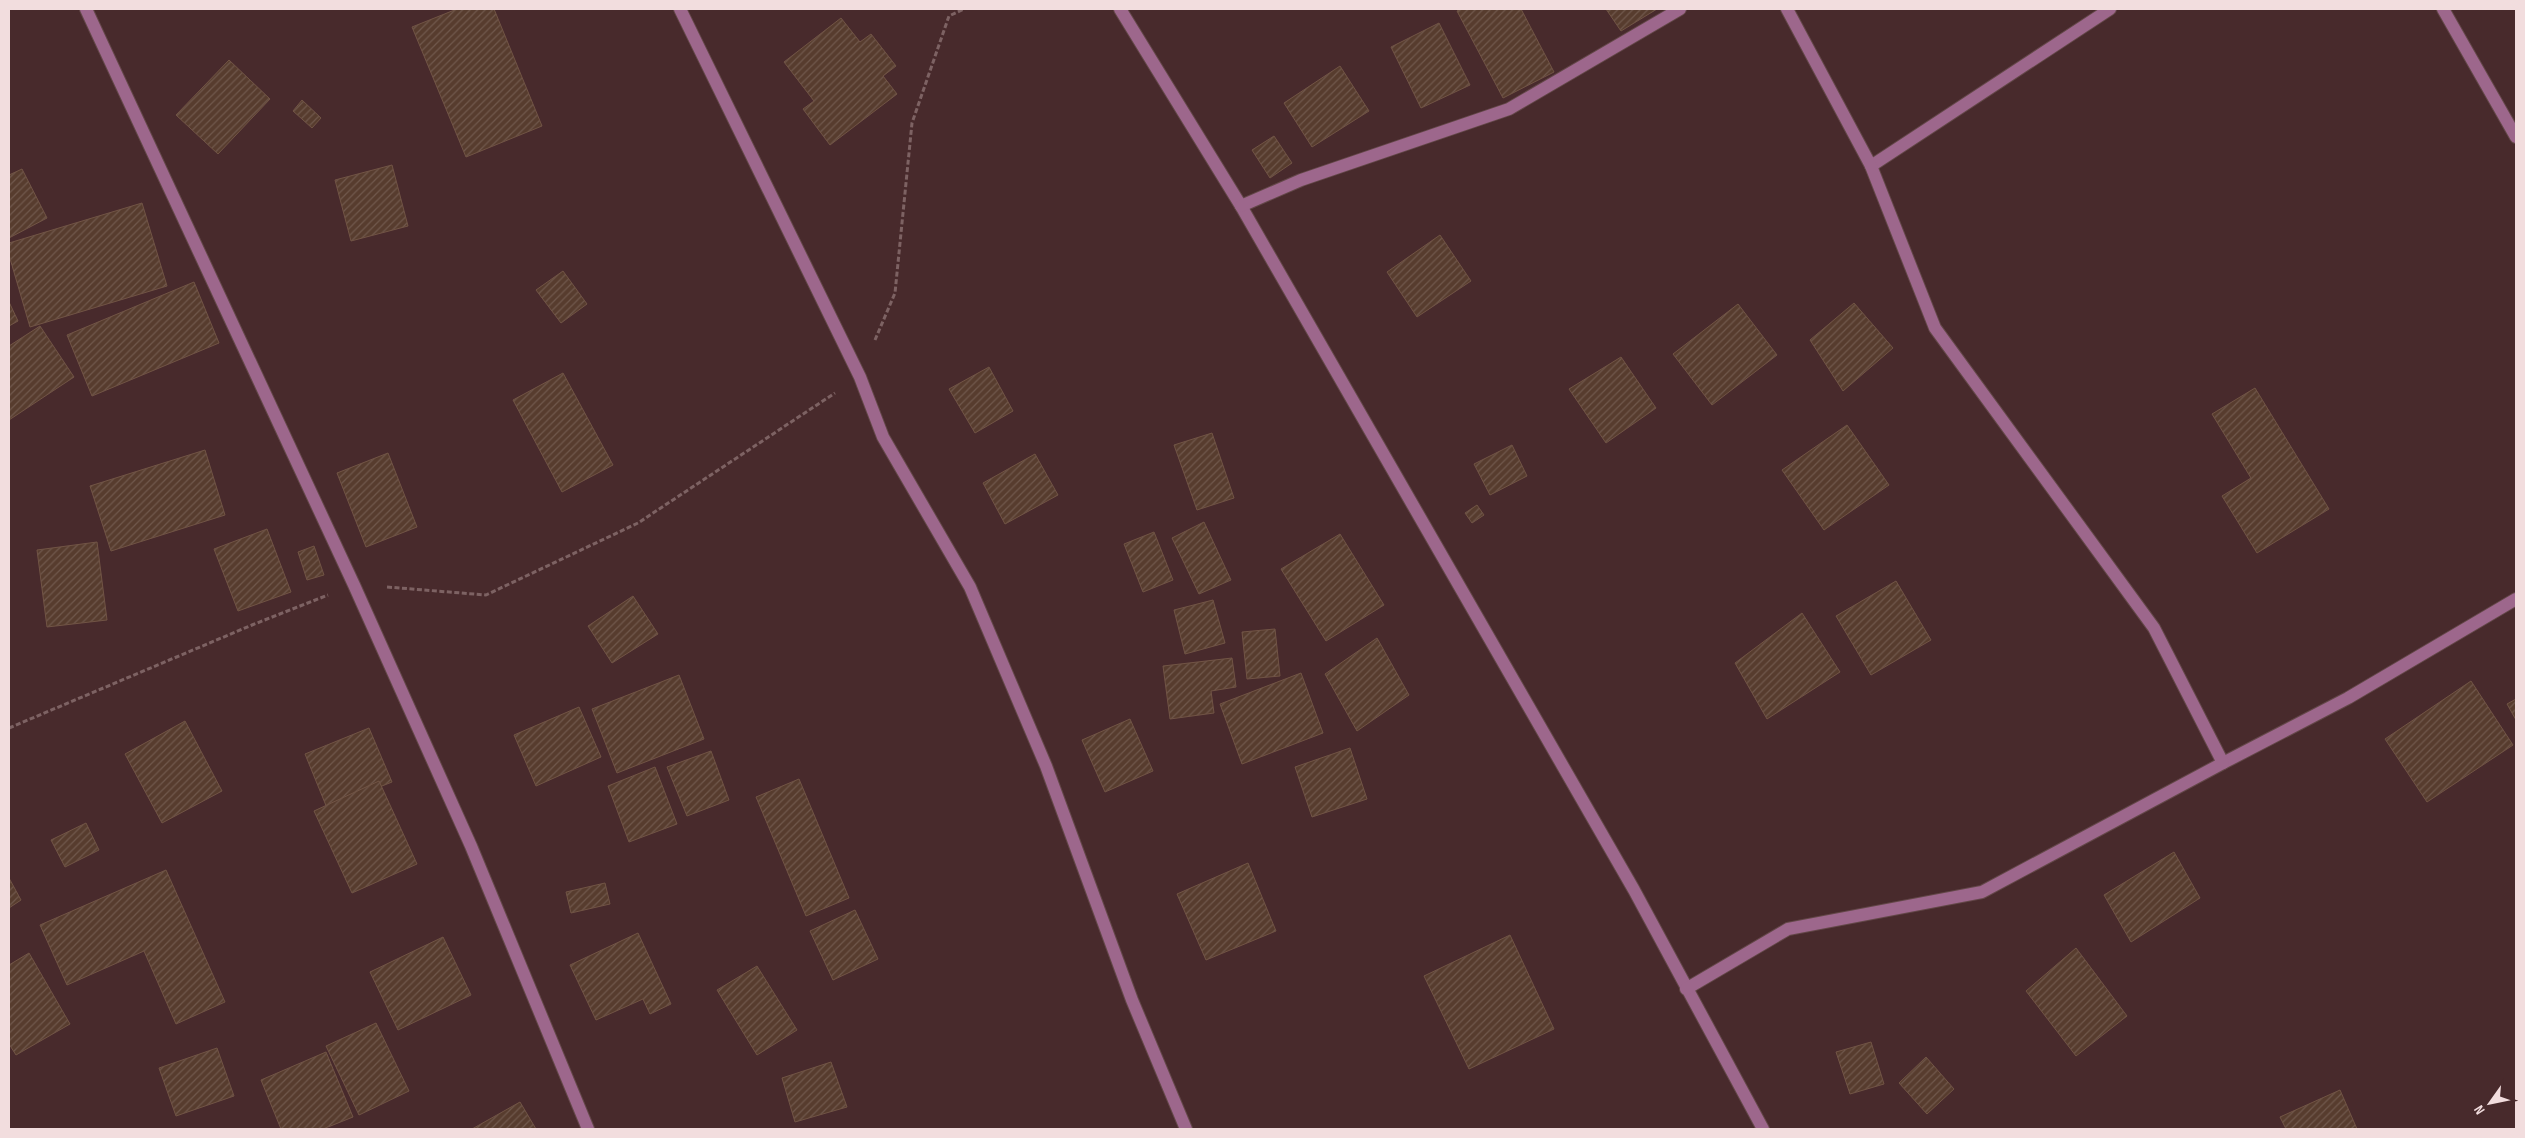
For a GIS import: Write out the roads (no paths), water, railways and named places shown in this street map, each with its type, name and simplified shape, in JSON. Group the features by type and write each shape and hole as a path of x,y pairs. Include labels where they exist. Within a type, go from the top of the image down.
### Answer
{"street":[{"path":"86,9 354,585 471,846 588,1129"},
{"path":"680,9 860,377 883,437 970,587 1046,766 1132,1000 1186,1129"},
{"path":"1120,9 1241,206 1634,890 1763,1129"},
{"path":"1241,206 1302,180 1509,109 1680,9"},
{"path":"1788,9 1871,166 1935,328 2154,628 2222,763"},
{"path":"1871,166 2110,9"},
{"path":"2443,9 2516,137"},
{"path":"1686,989 1788,929 1982,892 2222,763 2348,698 2516,599"}]}
